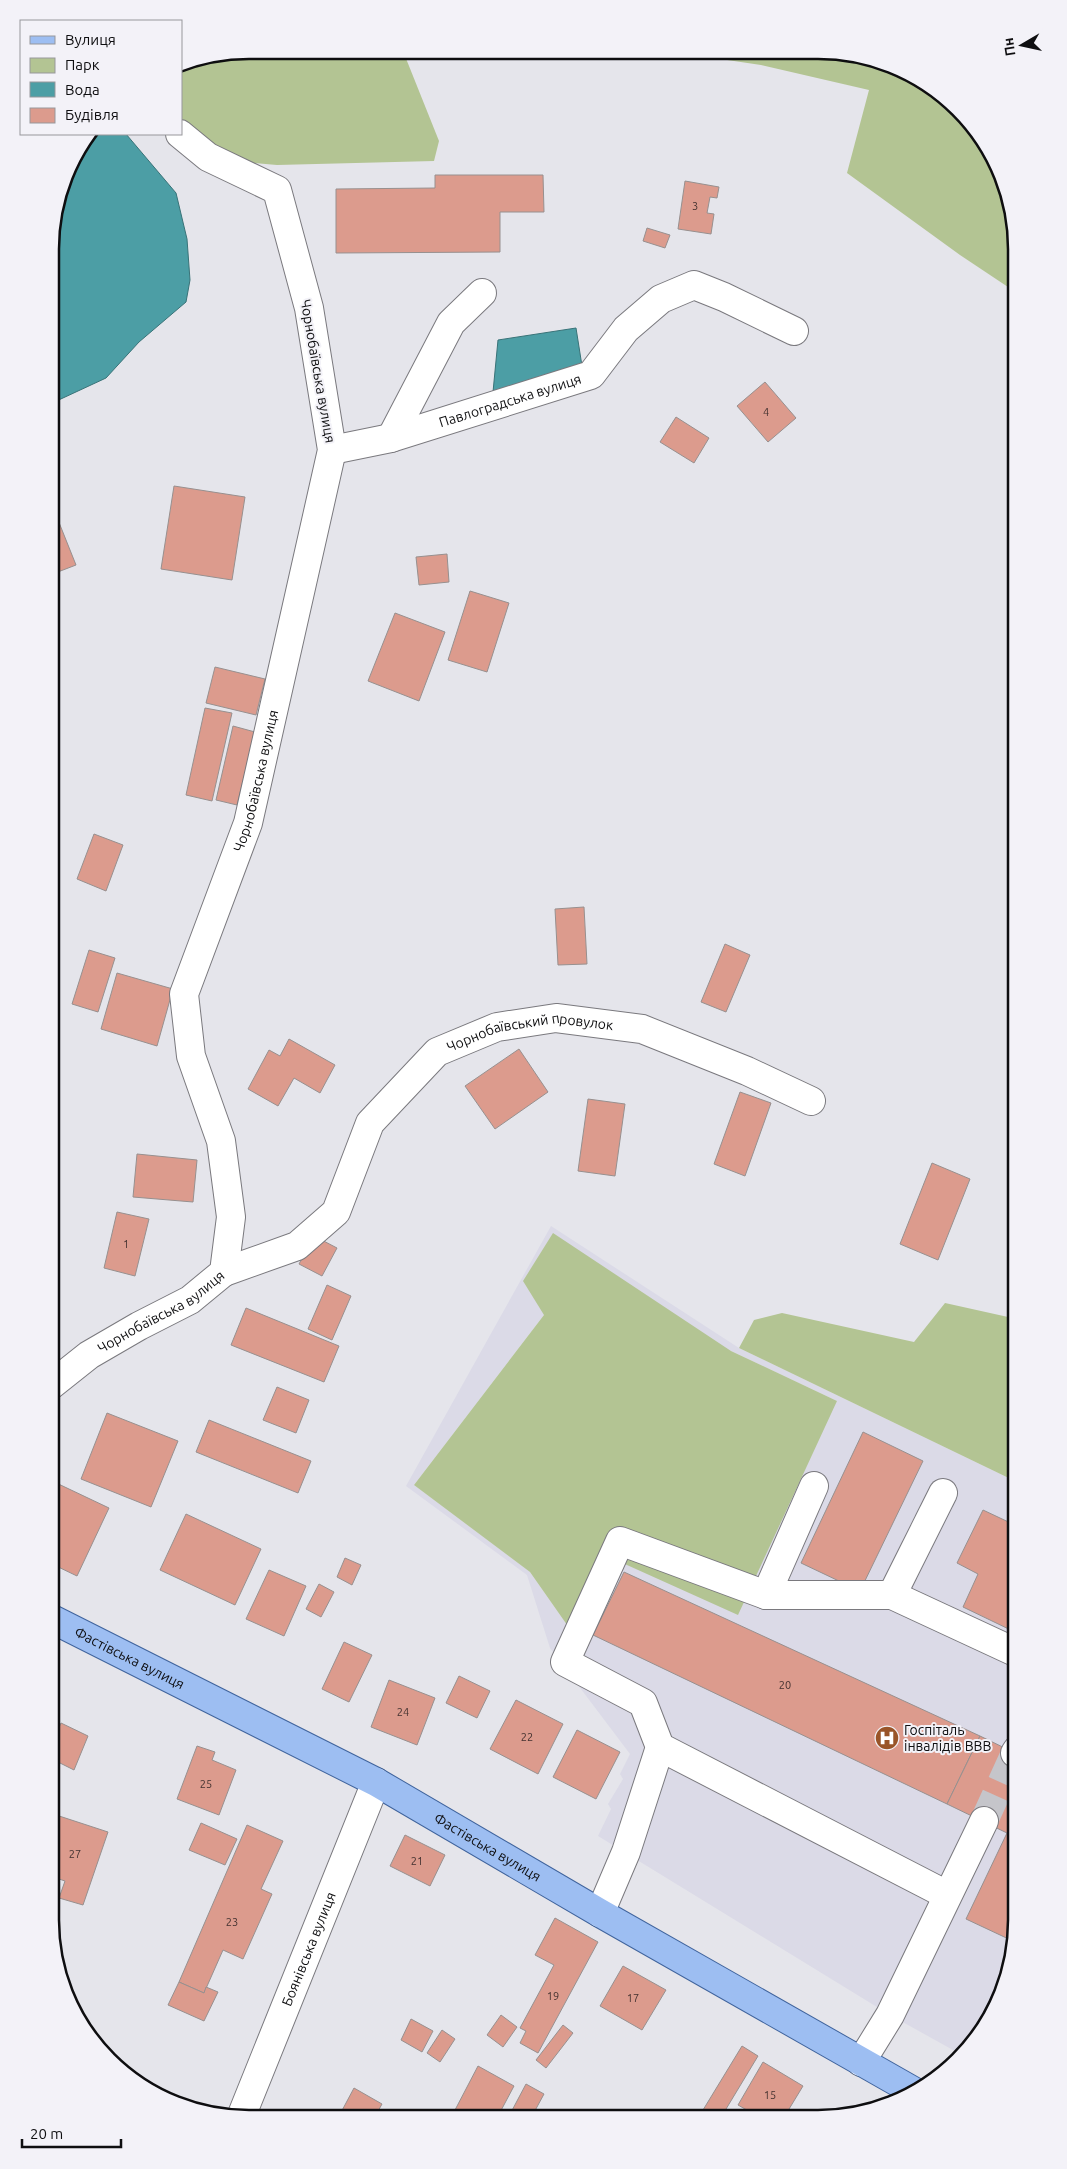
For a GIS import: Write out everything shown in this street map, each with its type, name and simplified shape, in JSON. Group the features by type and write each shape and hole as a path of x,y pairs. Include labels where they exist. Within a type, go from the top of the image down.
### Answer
{"main road":[{"name":"Фастівська вулиця","path":"59,1623 376,1782 600,1913 908,2088"}],"street":[{"name":"Чорнобаївська вулиця","path":"59,1379 89,1355 139,1326 190,1300 224,1272 231,1217 221,1141 191,1056 184,994 248,823 332,450 309,308 278,190 208,157 181,135"},
{"name":"Павлоградська вулиця","path":"332,450 391,438 591,375 626,329 661,299 694,285 724,297 794,331"},
{"path":"391,438 451,323 482,293"},
{"name":"Чорнобаївський провулок","path":"224,1272 297,1246 336,1212 370,1123 437,1052 497,1027 556,1018 642,1029 747,1071 811,1101"},
{"path":"766,1595 814,1486"},
{"path":"892,1595 943,1493"},
{"path":"600,1913 626,1852 660,1747 643,1703 565,1662 620,1541 766,1595 892,1595 1008,1649"},
{"path":"660,1747 947,1895"},
{"name":"Боянівська вулиця","path":"244,2110 376,1782"},
{"path":"861,2062 890,2015 984,1821"}],"shaded area":[{"path":"551,1226 739,1348 1008,1478 1007,1945 1002,1969 989,2004 976,2026 956,2052 890,2015 598,1836 611,1809 608,1804 623,1779 620,1774 630,1754 550,1648 527,1575 406,1486","holes":["544,1315 731,1351 837,1401 606,1556 572,1632 530,1572 414,1485"]}],"green space":[{"path":"236,59 406,59 439,141 434,161 277,165 253,163 217,150 182,121 182,71 212,62"},
{"path":"720,59 831,59 855,62 902,78 934,98 953,114 983,154 994,176 1002,200 1008,236 1008,287 960,255 847,173 869,90 761,65"},
{"path":"553,1233 731,1351 837,1401 738,1615 607,1556 572,1632 530,1572 414,1485 544,1315 523,1281"},
{"path":"945,1303 1008,1317 1008,1478 739,1348 754,1320 782,1313 914,1342"}],"water":[{"path":"97,135 127,135 176,193 187,239 190,280 186,302 139,342 106,378 59,400 60,224 73,176"},
{"path":"576,328 582,366 493,392 498,340"}],"building":[{"path":"435,175 543,175 544,212 500,212 500,252 336,253 336,189 435,188"},
{"path":"685,181 719,187 717,198 710,197 707,213 714,214 711,234 678,229"},
{"path":"647,228 670,235 665,248 643,241"},
{"path":"765,382 796,418 768,442 737,406"},
{"path":"676,417 709,438 694,463 660,442"},
{"path":"174,486 245,497 232,580 161,569"},
{"path":"59,522 76,565 59,572"},
{"path":"447,554 449,582 419,585 416,557"},
{"path":"470,591 509,603 487,672 448,660"},
{"path":"395,613 445,632 419,701 368,681"},
{"path":"215,667 265,679 256,715 206,703"},
{"path":"205,708 232,713 212,801 186,795"},
{"path":"233,726 255,732 237,805 216,800"},
{"path":"94,834 123,845 106,891 77,879"},
{"path":"584,907 587,964 558,965 555,909"},
{"path":"725,944 750,955 726,1012 701,1002"},
{"path":"89,950 115,958 98,1012 72,1004"},
{"path":"117,973 173,989 157,1046 101,1029"},
{"path":"289,1039 335,1065 320,1093 294,1078 278,1106 248,1089 269,1050 280,1056"},
{"path":"519,1049 548,1092 495,1129 465,1086"},
{"path":"740,1092 771,1103 745,1176 714,1164"},
{"path":"588,1099 625,1104 615,1176 578,1171"},
{"path":"137,1154 197,1160 193,1202 133,1197"},
{"path":"932,1163 970,1179 938,1260 900,1244"},
{"path":"117,1212 149,1219 135,1276 104,1268"},
{"path":"314,1236 337,1248 322,1276 299,1264"},
{"path":"327,1285 351,1296 332,1340 308,1329"},
{"path":"246,1308 339,1346 324,1382 231,1345"},
{"path":"277,1387 309,1400 296,1433 263,1420"},
{"path":"107,1413 178,1441 151,1507 81,1479"},
{"path":"209,1420 311,1461 298,1493 196,1452"},
{"path":"863,1432 923,1461 860,1591 801,1563"},
{"path":"59,1484 109,1508 77,1576 59,1567"},
{"path":"983,1510 1008,1522 1008,1629 963,1607 978,1574 957,1563"},
{"path":"186,1514 261,1549 235,1605 160,1570"},
{"path":"345,1558 361,1565 352,1585 337,1577"},
{"path":"269,1570 306,1586 284,1636 246,1619"},
{"path":"624,1572 980,1736 947,1804 593,1635"},
{"path":"319,1584 334,1592 321,1617 306,1609"},
{"path":"344,1642 372,1655 349,1702 322,1689"},
{"path":"459,1676 490,1691 477,1718 446,1703"},
{"path":"389,1680 435,1698 417,1745 371,1727"},
{"path":"516,1700 563,1724 538,1774 490,1749"},
{"path":"61,1723 88,1736 74,1770 59,1762 59,1728"},
{"path":"577,1730 620,1752 596,1799 553,1777"},
{"path":"980,1736 1008,1750 1008,1938 966,1919 1007,1833 947,1804"},
{"path":"197,1746 215,1752 212,1760 236,1770 219,1815 177,1799"},
{"path":"59,1816 108,1832 83,1905 59,1898 65,1881 59,1879"},
{"path":"201,1823 237,1839 225,1865 189,1850"},
{"path":"247,1825 283,1841 261,1889 272,1894 243,1959 223,1950 204,1993 179,1982"},
{"path":"405,1835 445,1855 430,1886 390,1866"},
{"path":"555,1918 598,1942 538,2053 520,2043 526,2031 520,2028 554,1965 535,1955"},
{"path":"623,1966 666,1990 642,2030 600,2006"},
{"path":"179,1982 204,1993 206,1987 218,1992 204,2021 168,2005"},
{"path":"501,2015 517,2027 503,2047 487,2035"},
{"path":"411,2019 433,2031 422,2052 401,2040"},
{"path":"563,2025 573,2033 546,2068 536,2060"},
{"path":"442,2030 455,2039 440,2062 427,2053"},
{"path":"742,2046 758,2056 725,2110 703,2110"},
{"path":"763,2062 803,2086 788,2110 747,2110 738,2105"},
{"path":"478,2066 514,2086 501,2110 455,2110"},
{"path":"526,2084 544,2094 535,2110 512,2110"},
{"path":"354,2088 382,2104 379,2110 342,2110"}],"tunnel":[{"path":"984,1821 1008,1768"}],"place":[{"name":"Госпіталь інвалідів ВВВ","path":"887,1738"}]}
